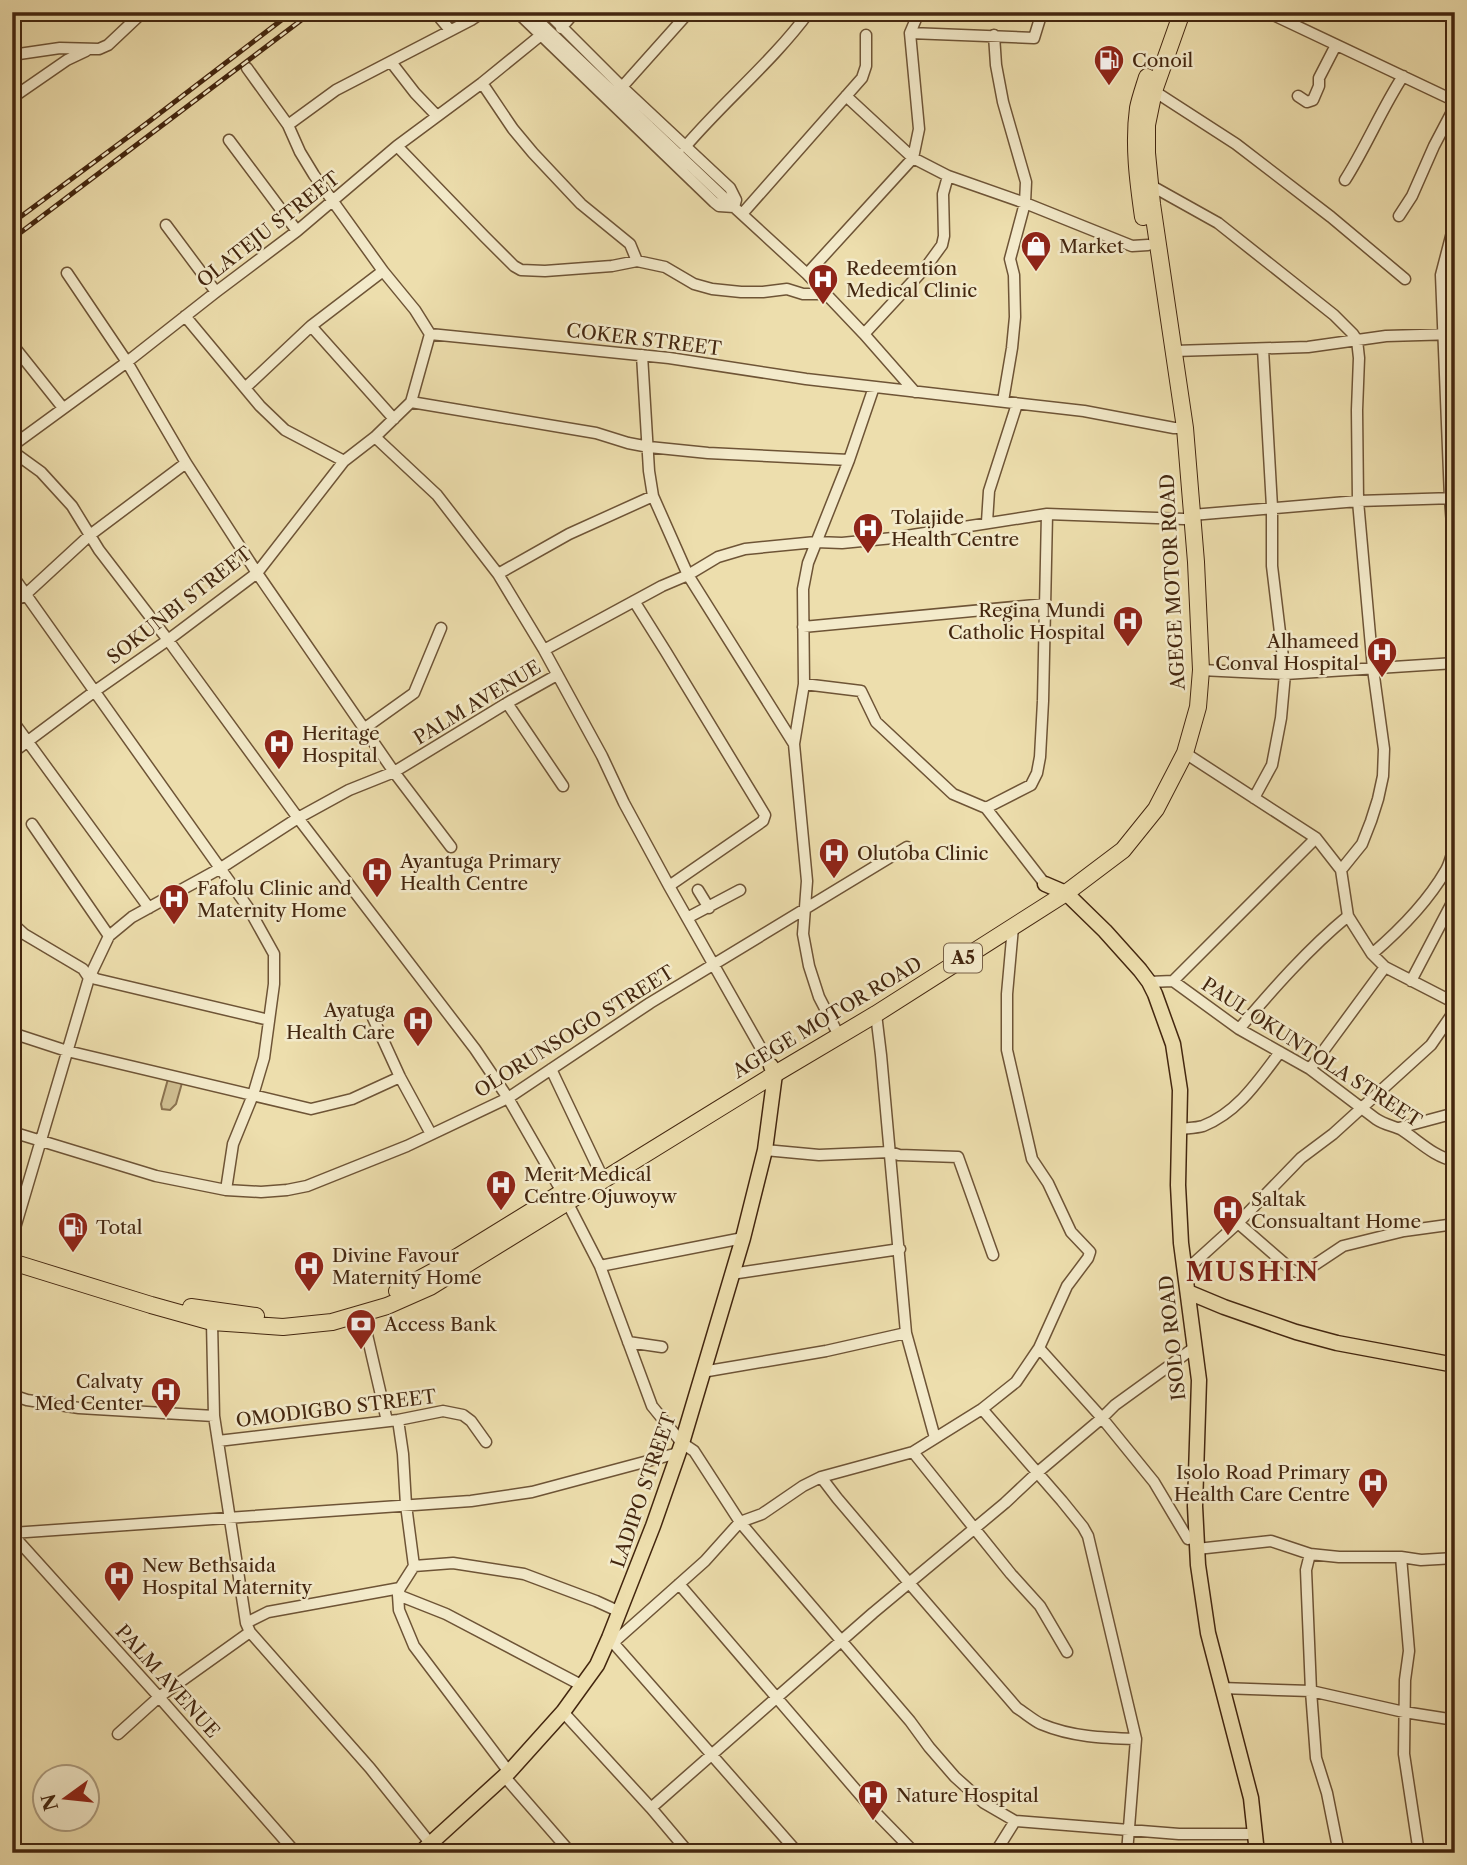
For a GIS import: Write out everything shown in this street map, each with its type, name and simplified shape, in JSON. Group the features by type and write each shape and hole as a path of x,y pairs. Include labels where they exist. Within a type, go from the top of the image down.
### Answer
{"highway":[{"name":"AGEGE MOTOR ROAD","path":"1171,12 1138,108 1136,139 1147,245 1179,428"},
{"name":"AGEGE MOTOR ROAD","path":"12,1262 212,1322 283,1327 332,1322 387,1306 430,1287 565,1197 599,1170 876,1014 1013,927 1115,846 1137,822 1161,785 1179,743 1194,668 1188,517 1174,351 1147,152 1147,125 1154,91 1182,12"},
{"name":"AGEGE MOTOR ROAD","path":"12,1251 133,1291 195,1308 257,1316 299,1317 344,1309 392,1294 436,1270 565,1197 773,1070 835,1028 1123,850 1156,809 1185,753 1198,707 1201,670 1196,562 1188,517"}],"main road":[{"name":"ISOLO ROAD","path":"1055,892 1128,955 1149,982 1165,1017 1173,1044 1180,1082 1178,1198 1184,1272 1199,1380 1192,1544 1246,1812 1248,1853"},
{"name":"ISOLO ROAD","path":"1055,892 1096,930 1145,987 1163,1029 1170,1062 1173,1100 1171,1189 1174,1244 1191,1350 1194,1389 1189,1453 1194,1596 1206,1661 1251,1798 1257,1853"},
{"name":"LADIPO STREET","path":"430,1850 507,1774 563,1712 597,1665 611,1640 680,1448 743,1238 765,1150 773,1070"},
{"path":"1188,1292 1296,1332 1337,1343 1455,1364"}],"street":[{"path":"12,55 60,48 99,49 108,45 143,12"},
{"path":"435,12 450,30"},
{"path":"288,125 336,90 483,12"},
{"path":"517,12 713,202 719,206 734,207 862,78 866,66 866,35"},
{"path":"529,12 807,274 915,392"},
{"path":"547,12 730,188 736,200 734,207"},
{"path":"561,28 575,12"},
{"path":"622,87 689,12"},
{"path":"685,147 720,107 786,41 809,12"},
{"path":"807,274 913,158 919,129 910,33 919,12"},
{"path":"910,33 1034,37 1042,12"},
{"path":"1267,12 1455,103 1412,196 1399,216"},
{"name":"OLATEJU STREET","path":"12,448 298,231 397,146 541,35"},
{"path":"993,35 1003,102 1026,182 1025,203 1010,259 1014,275 1015,317 1003,401"},
{"path":"1298,96 1307,102 1313,100 1319,86 1319,78 1336,45"},
{"path":"12,98 67,60 91,49"},
{"path":"391,62 437,116"},
{"path":"247,68 288,125 300,152 333,202 415,310 430,334 411,402 597,433 649,447 708,453 849,460"},
{"path":"1345,180 1403,76"},
{"path":"482,83 526,145 581,204 630,243 638,261"},
{"path":"1154,91 1236,144 1331,217 1405,279"},
{"path":"846,96 913,158 948,176 1025,203 1132,246 1147,245"},
{"path":"229,140 298,231"},
{"path":"397,146 484,236 521,270 612,266 638,261 665,267 694,284 712,289 752,292 787,289 803,294 827,294"},
{"path":"864,334 926,267 942,245 943,194 948,176"},
{"path":"1150,184 1218,223 1334,315 1357,340 1358,501 1373,669 1384,749 1378,799 1362,844 1341,870"},
{"path":"1455,221 1441,275 1449,334 1455,565"},
{"path":"166,225 216,292"},
{"path":"245,388 311,326 383,271"},
{"path":"67,273 127,362 186,463 257,573 394,772 451,847"},
{"path":"185,316 260,406 285,430 344,461"},
{"path":"311,326 394,419"},
{"name":"COKER STREET","path":"430,334 642,355 794,377 1084,411 1179,428"},
{"path":"1174,351 1263,349 1386,336 1449,334"},
{"path":"12,344 63,408"},
{"path":"1254,798 1272,765 1283,708 1285,674 1272,566 1272,507 1263,349"},
{"path":"642,355 653,496 688,575 794,744"},
{"path":"835,1028 819,996 809,966 803,934 807,881 794,744 804,684 803,589 808,563 849,460 874,387"},
{"name":"SOKUNBI STREET","path":"12,753 257,573 344,461 375,437 411,402"},
{"path":"987,522 989,491 1017,404"},
{"path":"375,437 437,495 498,574 544,650 669,886 773,1070"},
{"path":"12,448 41,472 72,506 99,550 298,818 475,1049 508,1098 565,1197 600,1266 653,1406 680,1448"},
{"path":"12,603 26,594 90,535 186,463"},
{"path":"498,574 569,534 653,496"},
{"path":"544,650 718,557 756,547 880,540 1047,514 1188,517 1272,507 1452,498"},
{"path":"986,808 1031,785 1037,773 1042,724 1047,514"},
{"path":"12,575 221,868 249,909 274,954 274,984 264,1058 253,1095 233,1144 226,1191"},
{"path":"634,601 765,815 763,821 669,886"},
{"path":"803,627 1045,604"},
{"path":"365,729 414,693 441,628"},
{"path":"1201,670 1285,674 1455,663"},
{"name":"PALM AVENUE","path":"12,1238 89,977 108,936 132,917 221,868 298,818 349,790 394,772 557,675"},
{"path":"804,684 861,691 876,722 954,794 986,808 1055,892"},
{"path":"507,703 563,786"},
{"path":"12,720 149,908"},
{"path":"1185,753 1316,838 1341,870 1348,916 1372,954 1385,967 1455,1003"},
{"path":"32,824 108,936"},
{"path":"1173,981 1316,838"},
{"path":"1372,954 1404,926 1451,872 1455,844"},
{"name":"OLORUNSOGO STREET","path":"12,1132 156,1176 226,1191 261,1192 307,1185 357,1167 508,1098 650,1003 907,847"},
{"path":"698,890 709,908"},
{"path":"687,918 740,890"},
{"path":"1411,981 1455,897"},
{"path":"1239,1028 1298,963 1348,916"},
{"path":"12,923 24,934 83,970 89,977 269,1020"},
{"path":"793,1851 713,1755 611,1640 679,1584 740,1522 762,1514 821,1477 912,1452 982,1409 1016,1382 1039,1348 1067,1286 1090,1252 1071,1232 1048,1183 1032,1159 1007,1050 1007,994 1013,927"},
{"path":"1310,1069 1385,967"},
{"name":"PAUL OKUNTOLA STREET","path":"1149,982 1173,981 1239,1028 1310,1069 1386,1125 1399,1128 1444,1159 1455,1161"},
{"path":"1184,1272 1238,1223 1301,1158 1431,1045 1455,1010"},
{"path":"876,1014 906,1333 934,1438"},
{"path":"373,1018 431,1134"},
{"path":"12,1033 67,1051 311,1109 352,1099 400,1076"},
{"path":"1180,1129 1201,1127 1225,1114 1248,1094 1280,1052"},
{"path":"551,1069 599,1170"},
{"path":"1399,1128 1455,1113"},
{"path":"765,1150 819,1155 890,1152 899,1155 958,1157 993,1255"},
{"path":"1238,1223 1292,1270 1301,1274 1343,1246 1405,1231 1455,1224"},
{"path":"600,1266 743,1238"},
{"path":"731,1274 900,1249"},
{"path":"362,1313 403,1454 414,1566 399,1592 399,1610 414,1646 507,1774 571,1853"},
{"path":"212,1322 214,1416 248,1628 370,1768 430,1850"},
{"path":"702,1372 826,1352 906,1333"},
{"path":"628,1342 662,1347"},
{"path":"1039,1348 1102,1418 1154,1482 1192,1544 1271,1541 1310,1554 1339,1557 1401,1557 1421,1560 1455,1558"},
{"path":"652,1808 1115,1405 1191,1350"},
{"path":"12,1395 79,1408 214,1416"},
{"path":"982,1409 1038,1472 1088,1536 1136,1739 1127,1853"},
{"name":"OMODIGBO STREET","path":"218,1441 392,1420 443,1411 463,1415 471,1421 486,1442"},
{"path":"12,1533 471,1501 532,1492 680,1448 694,1451 740,1522 955,1777 984,1803 1016,1821 1179,1834 1248,1834"},
{"path":"912,1452 1010,1574 1040,1606 1067,1652"},
{"path":"821,1477 836,1498 1017,1708 1040,1723 1070,1734 1095,1738 1136,1739"},
{"name":"PALM AVENUE","path":"12,1533 296,1853"},
{"path":"1310,1554 1307,1570 1315,1758 1327,1793 1339,1853"},
{"path":"1401,1557 1409,1651 1404,1754 1419,1853"},
{"path":"414,1566 453,1563 524,1574 620,1612"},
{"path":"679,1584 874,1811 915,1853"},
{"path":"118,1734 159,1697 268,1612 399,1592 583,1686"},
{"path":"1221,1688 1311,1691 1404,1712 1455,1720"},
{"path":"563,1712 652,1808 689,1853"},
{"path":"995,1853 1016,1821"},
{"path":"12,1846 18,1853"}],"shaded area":[{"path":"168,1079 182,1083 176,1104 170,1110 162,1109 161,1104"}],"railway":[{"path":"12,223 292,12"},
{"path":"12,239 312,12"}],"place":[{"name":"Conoil","path":"1109,87"},
{"name":"Market","path":"1036,273"},
{"name":"Redeemtion Medical Clinic","path":"823,306"},
{"name":"Tolajide Health Centre","path":"868,555"},
{"name":"Regina Mundi Catholic Hospital","path":"1128,648"},
{"name":"Alhameed Conval Hospital","path":"1382,679"},
{"name":"Heritage Hospital","path":"279,771"},
{"name":"Olutoba Clinic","path":"834,880"},
{"name":"Ayantuga Primary Health Centre","path":"377,899"},
{"name":"Fafolu Clinic and Maternity Home","path":"174,926"},
{"name":"Ayatuga Health Care","path":"418,1048"},
{"name":"Merit Medical Centre Ojuwoyw","path":"501,1212"},
{"name":"Saltak Consualtant Home","path":"1228,1237"},
{"name":"Total","path":"73,1254"},
{"name":"Divine Favour Maternity Home","path":"309,1293"},
{"name":"Access Bank","path":"361,1351"},
{"name":"Calvaty Med Center","path":"166,1419"},
{"name":"Isolo Road Primary Health Care Centre","path":"1373,1510"},
{"name":"New Bethsaida Hospital Maternity","path":"119,1603"},
{"name":"Nature Hospital","path":"873,1822"}],"district":[{"name":"MUSHIN","path":"1253,1272"}]}
